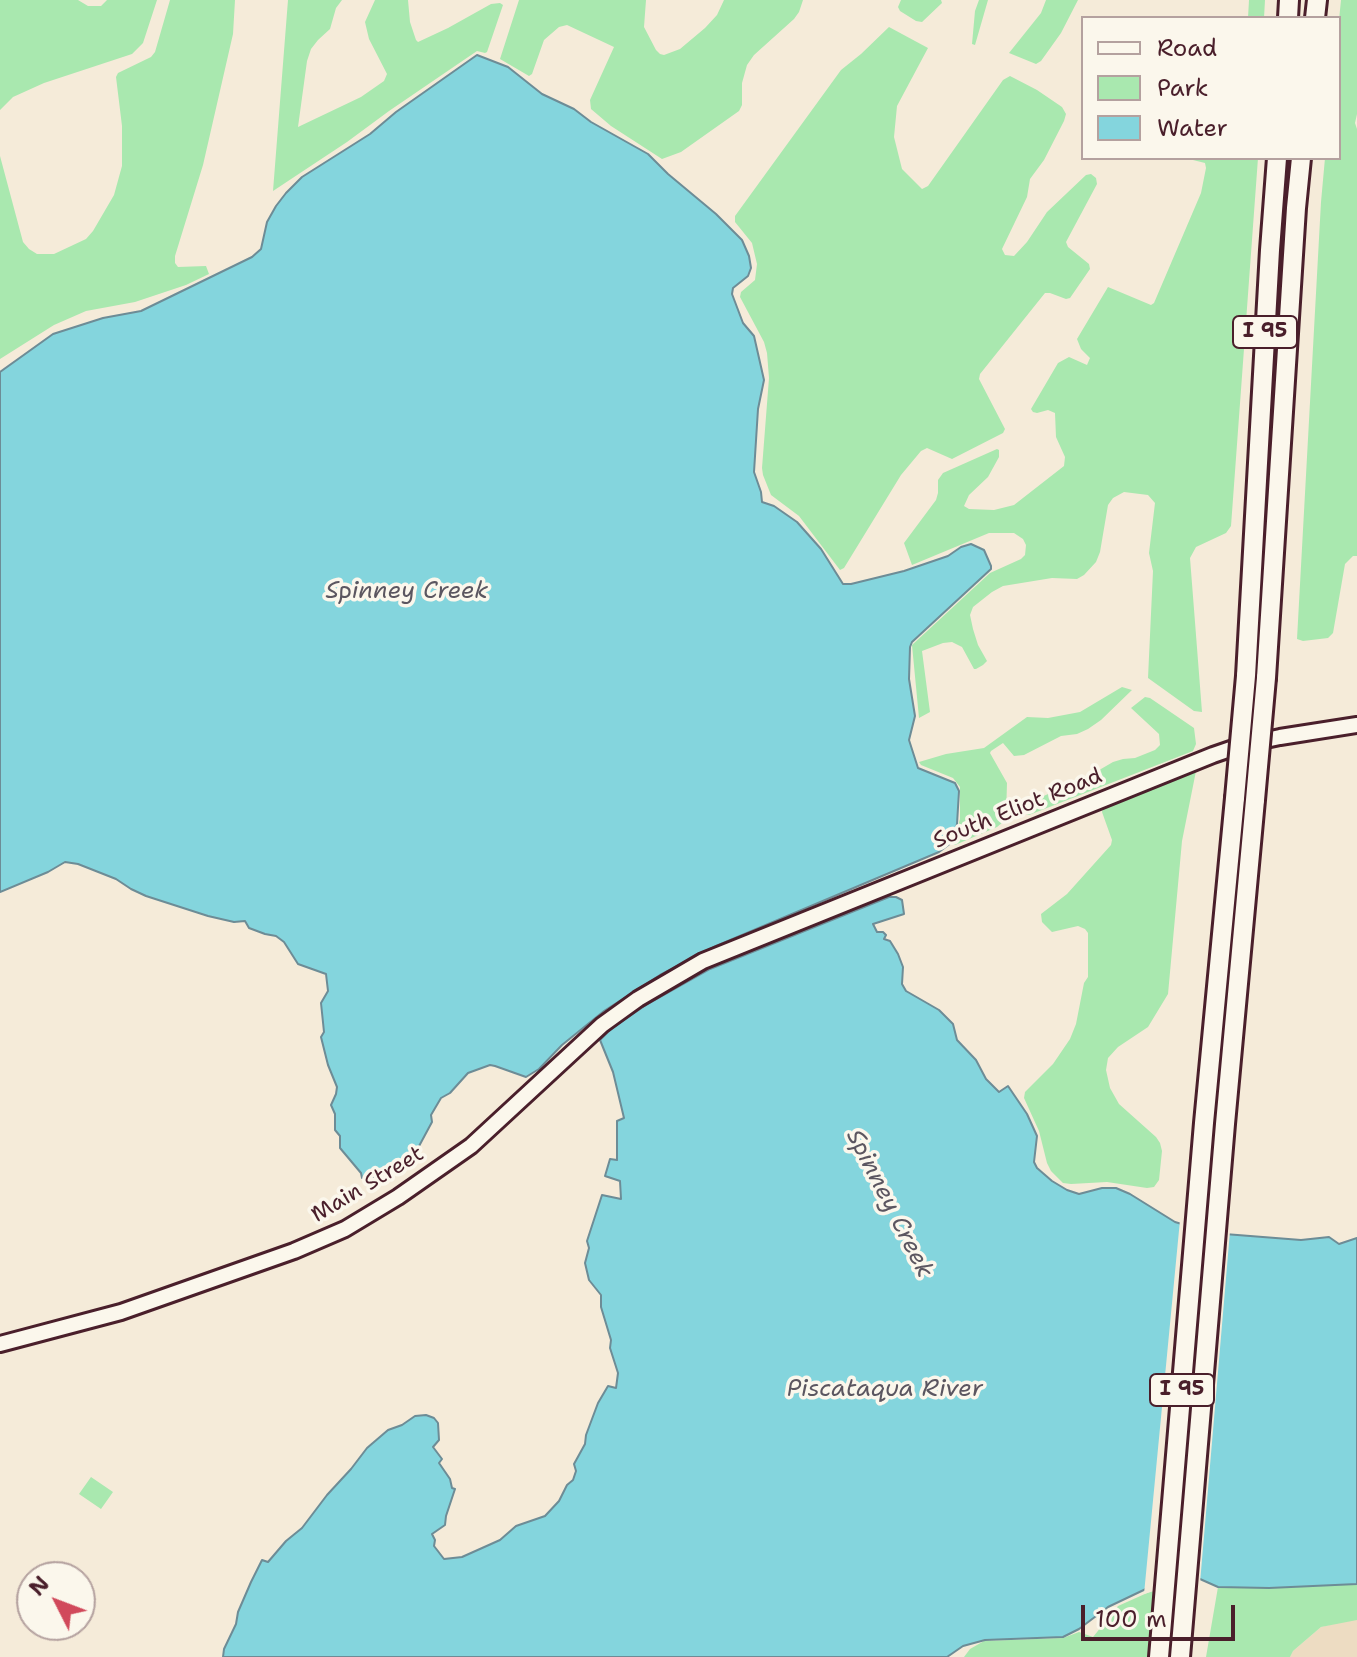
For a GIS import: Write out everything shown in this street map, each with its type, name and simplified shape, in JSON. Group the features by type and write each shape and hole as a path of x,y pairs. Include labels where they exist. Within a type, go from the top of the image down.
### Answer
{"highway":[{"name":"I 95","path":"1159,1657 1244,691 1277,160"},
{"name":"I 95","path":"1180,1657 1266,678 1301,160"}],"main road":[{"name":"South Eliot Road","path":"703,961 1213,755 1280,737 1357,725"},
{"name":"Main Street","path":"0,1344 121,1312 294,1251 345,1229 398,1197 471,1146 602,1025 638,999 703,961"}],"shaded area":[{"path":"1357,1620 1357,1657 1290,1657 1321,1627"}],"green space":[{"path":"0,0 78,0 88,6 101,6 107,0 157,0 143,43 132,54 44,83 13,97 0,110"},
{"path":"170,0 235,0 233,34 203,165 175,256 178,267 206,266 209,274 135,302 86,311 54,325 0,359 0,156 23,242 29,249 37,254 54,254 86,239 114,195 122,166 122,126 116,77 155,52"},
{"path":"288,0 342,0 336,8 330,29 311,49 298,127 361,97 384,81 387,74 369,39 365,22 375,0 408,0 410,22 418,42 491,4 503,5 487,52 477,51 273,191"},
{"path":"519,0 646,0 644,27 656,50 664,55 680,49 705,28 717,15 724,0 803,0 794,19 747,65 739,111 681,152 662,159 591,109 590,100 614,47 567,25 559,27 544,40 529,76 500,59"},
{"path":"901,0 941,0 942,3 922,22 900,11"},
{"path":"979,0 988,0 975,45 972,44"},
{"path":"1046,0 1078,0 1061,33 1036,64 1009,53 1041,13"},
{"path":"1249,0 1265,0 1264,16 1248,16"},
{"path":"1341,0 1357,0 1357,556 1345,564 1333,633 1328,638 1303,641 1297,639 1321,202 1325,160 1341,160"},
{"path":"889,27 928,48 897,106 894,137 902,169 922,189 928,186 1003,80 1010,76 1062,107 1066,114 1064,121 1044,160 1030,179 1027,197 1002,249 1005,255 1014,256 1047,212 1086,175 1091,174 1097,184 1066,242 1089,264 1090,269 1070,298 1045,293 980,374 979,379 1005,429 1003,433 952,459 927,448 921,451 901,475 840,570 799,516 771,495 763,475 769,378 767,353 740,297 741,292 755,280 757,264 752,243 735,222 735,216 841,70"},
{"path":"1193,160 1258,160 1231,526 1226,533 1196,547 1190,558 1202,712 1194,711 1148,678 1153,571 1149,553 1155,503 1148,495 1124,492 1108,505 1100,552 1096,562 1084,575 1077,579 1052,578 1003,586 973,607 970,615 973,629 987,661 983,665 974,669 962,647 952,642 922,651 930,712 919,718 912,645 990,573 1021,559 1025,555 1026,545 1014,533 989,533 912,565 904,543 936,500 938,480 943,473 999,450 999,457 988,477 969,495 964,506 994,510 1014,505 1064,466 1065,457 1056,437 1055,413 1048,410 1037,413 1031,409 1058,363 1069,357 1087,365 1090,358 1077,339 1108,287 1151,305 1154,303 1201,193 1205,163"},
{"path":"1122,687 1132,690 1088,729 1061,736 1024,755 1014,756 1003,743 991,751 1007,783 1006,816 997,827 953,844 960,819 960,787 953,778 919,762 984,748 1027,717 1048,718 1080,712"},
{"path":"1145,697 1194,728 1196,744 1193,751 1026,814 1029,802 1082,780 1113,762 1155,750 1160,745 1159,734 1131,708"},
{"path":"1194,770 1182,841 1168,994 1148,1027 1118,1047 1108,1058 1106,1070 1110,1088 1119,1104 1160,1143 1159,1180 1154,1187 1147,1188 1107,1182 1063,1183 1047,1163 1039,1131 1024,1098 1025,1092 1053,1064 1076,1024 1088,977 1088,933 1078,926 1052,932 1042,922 1041,914 1067,894 1111,845 1103,808"},
{"path":"91,1477 113,1492 101,1509 79,1494"},
{"path":"1357,1584 1357,1620 1321,1627 1290,1657 1206,1657 1218,1587"},
{"path":"1156,1589 1148,1657 964,1657 970,1649 984,1641 1063,1638 1079,1632 1093,1637 1118,1606"}],"water":[{"name":"Spinney Creek","path":"477,55 508,67 542,94 574,109 648,154 742,240 751,268 748,276 733,288 732,294 743,323 754,336 764,380 758,409 754,472 762,502 774,506 797,522 821,549 843,584 904,571 948,556 971,544 984,550 991,569 910,647 909,679 915,716 909,740 918,768 955,783 959,791 957,824 951,843 939,852 716,946 660,975 604,1011 526,1077 490,1065 468,1073 450,1093 441,1098 418,1148 403,1160 398,1170 385,1177 362,1178 340,1148 340,1136 335,1130 335,1114 331,1105 337,1087 321,1037 324,1032 321,1003 328,991 326,974 298,964 284,942 276,936 249,928 245,921 234,922 208,916 146,896 116,879 78,864 65,862 0,892 0,372 53,334 103,318 141,311 252,257 261,249 267,222 276,206 302,177 370,134"},
{"name":"Piscataqua River","path":"889,897 902,900 904,914 873,924 877,932 886,935 884,939 890,941 898,954 903,967 902,984 906,991 939,1010 953,1024 957,1040 999,1092 1008,1086 1037,1136 1034,1162 1052,1181 1079,1194 1116,1188 1175,1222 1212,1233 1301,1240 1329,1237 1339,1244 1357,1238 1357,1584 1218,1587 1191,1575 1150,1587 1108,1607 1063,1637 985,1640 963,1646 947,1657 223,1657 238,1612 262,1560 268,1562 302,1528 367,1448 388,1430 415,1416 426,1415 438,1423 439,1440 433,1447 442,1459 439,1463 455,1489 445,1525 432,1534 434,1546 444,1559 462,1557 500,1540 516,1526 545,1516 559,1501 573,1480 576,1471 574,1464 585,1444 598,1403 608,1386 616,1388 618,1373 601,1307 601,1295 589,1280 585,1263 589,1248 587,1241 602,1195 621,1199 620,1181 605,1176 610,1159 617,1160 617,1121 624,1118 613,1072 600,1040 646,1005 710,969"}],"pier":[{"path":"1180,1220 1230,1231 1200,1583 1191,1580 1144,1594"}]}
